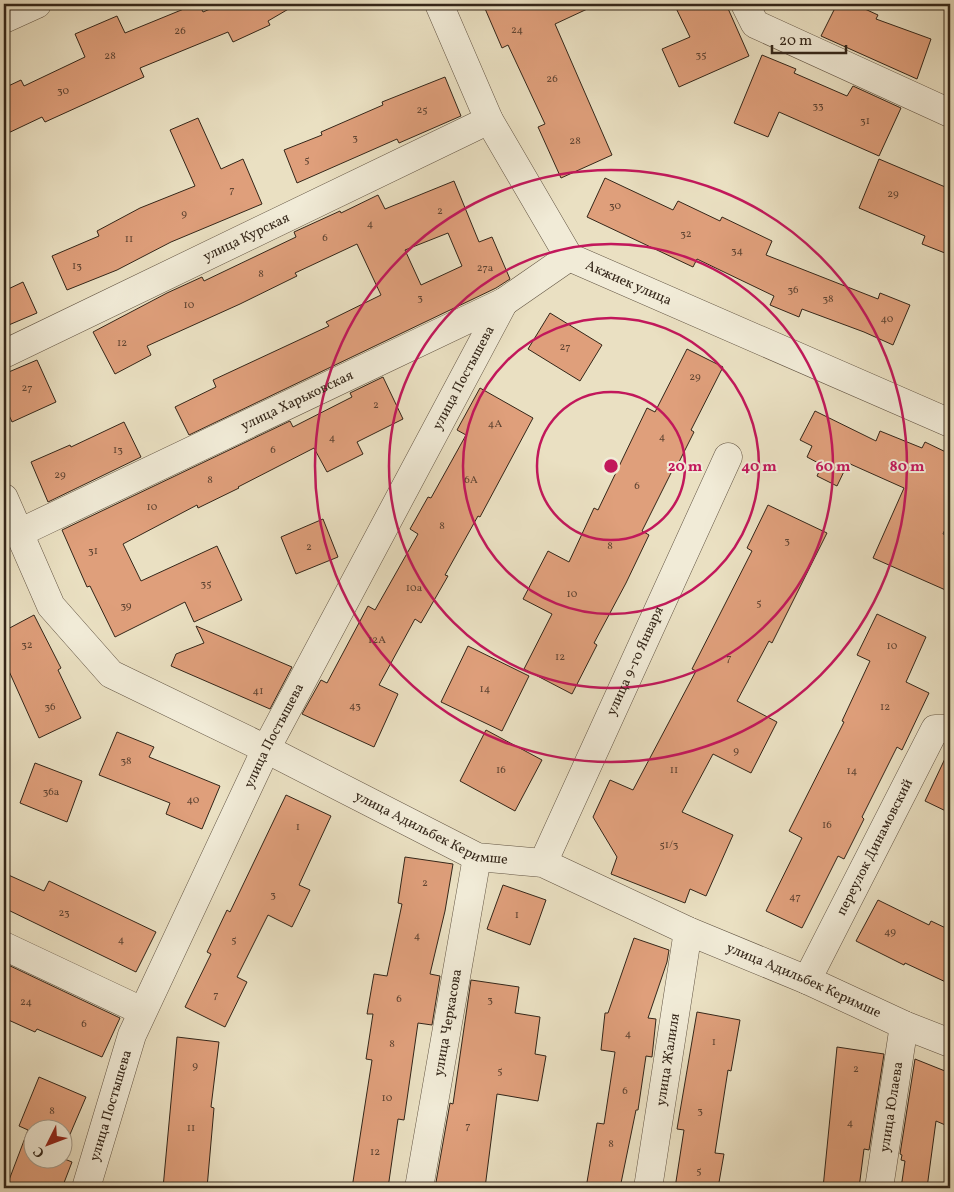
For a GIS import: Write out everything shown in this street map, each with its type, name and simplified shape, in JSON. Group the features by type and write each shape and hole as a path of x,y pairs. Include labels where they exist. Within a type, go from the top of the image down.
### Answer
{"street":[{"path":"4,19 37,4"},
{"name":"Акжиек улица","path":"439,4 489,120 569,256 950,423"},
{"path":"745,4 755,24 950,113"},
{"name":"улица Курская","path":"4,354 489,120"},
{"name":"улица Харьковская","path":"19,533 504,302 569,256"},
{"name":"улица Постышева","path":"86,1188 132,1035 266,749 504,302"},
{"name":"улица 9-го Января","path":"543,863 728,457"},
{"name":"улица Адильбек Керимше","path":"4,498 51,606 111,674 266,749 476,857 543,863 688,931 807,980 904,1025 950,1043"},
{"name":"переулок Динамовский","path":"807,980 936,729 950,729"},
{"name":"улица Черкасова","path":"419,1188 476,857"},
{"name":"улица Жалиля","path":"648,1188 688,931"},
{"path":"4,946 142,1012"},
{"name":"улица Юлаева","path":"878,1188 904,1025"}],"building":[{"path":"199,4 203,12 222,4 297,4 268,21 270,25 233,42 228,32 140,68 144,77 45,122 42,117 4,135 4,88 21,80 24,86 85,57 75,34 117,16 125,33"},
{"path":"483,4 598,4 555,24 612,155 561,178 538,127 545,124 508,45 502,48"},
{"path":"674,4 726,4 749,56 679,87 662,49 690,37"},
{"path":"837,4 854,4 878,15 876,19 931,39 917,79 821,36"},
{"path":"762,55 796,69 794,73 847,96 853,86 901,108 879,156 779,112 768,137 734,123"},
{"path":"445,77 461,116 399,143 397,139 297,183 284,150 322,135 321,132 383,105 382,102"},
{"path":"198,118 221,169 243,159 262,204 171,242 117,270 67,290 52,256 99,236 97,231 140,208 195,186 170,130"},
{"path":"879,159 950,189 950,255 922,244 925,236 859,208"},
{"path":"605,178 673,210 678,201 720,221 722,217 772,241 766,255 878,299 880,293 910,305 893,345 802,309 799,317 770,305 774,296 697,259 693,267 587,217"},
{"path":"454,181 479,242 492,237 510,279 496,288 189,435 175,407 216,387 213,380 329,326 326,322 381,295 357,244 295,273 297,276 240,304 147,346 151,355 115,374 93,332 167,293 202,277 204,281 296,237 294,232 340,211 341,213 378,195 385,209","holes":["448,233 462,266 421,285 405,250"]},
{"path":"23,282 37,313 4,327 4,291"},
{"path":"550,313 602,345 580,381 528,349"},
{"path":"687,349 723,367 691,430 694,432 642,531 649,535 594,643 597,645 572,694 524,669 552,614 523,599 548,551 569,562 594,508 598,510 647,408 655,412"},
{"path":"37,360 56,402 12,422 4,404 4,374"},
{"path":"383,377 403,419 357,442 363,454 327,472 314,448 239,488 198,508 197,505 123,544 141,581 217,546 242,600 194,622 185,602 115,637 90,586 87,587 62,530 290,421 293,427 352,397 350,393"},
{"path":"480,388 533,418 480,517 478,516 445,575 448,576 421,623 415,619 379,685 398,694 374,747 302,714 321,680 327,683 368,606 375,610 418,534 410,529 428,497 431,498 466,435 457,430"},
{"path":"815,411 876,441 880,431 922,448 925,442 950,454 950,518 943,534 950,537 950,592 873,558 904,488 848,463 837,486 817,476 822,465 807,457 812,446 800,440"},
{"path":"124,422 141,457 48,502 31,462 70,445 71,447"},
{"path":"768,505 827,533 772,643 769,641 737,701 777,722 751,773 713,754 682,812 733,835 706,896 690,889 685,903 611,874 617,857 593,817 610,780 633,790 696,671 692,669 752,551 747,548"},
{"path":"323,519 338,557 296,574 281,537"},
{"path":"877,614 926,637 906,682 929,693 902,750 897,747 862,817 864,819 844,859 838,856 802,928 766,911 802,838 789,831 844,722 842,721 870,661 857,655"},
{"path":"34,615 61,668 58,670 81,718 39,738 4,660 4,631"},
{"path":"196,626 292,667 270,709 171,666 176,654 204,643"},
{"path":"468,646 529,676 502,731 441,702"},
{"path":"486,730 542,760 515,811 460,781"},
{"path":"117,732 154,747 149,757 220,786 202,829 166,814 170,803 99,775"},
{"path":"950,748 950,813 925,801"},
{"path":"35,763 82,781 67,822 20,803"},
{"path":"286,795 331,816 299,885 310,890 292,927 268,915 237,977 247,982 225,1027 185,1007 211,954 207,952 227,910 230,912"},
{"path":"405,857 453,864 445,911 430,974 440,976 432,1025 418,1023 404,1120 398,1119 388,1188 352,1188 372,1060 366,1059 373,1014 367,1014 374,974 387,976 402,904 398,903"},
{"path":"4,873 44,891 49,881 156,932 136,972 4,908"},
{"path":"503,885 546,900 530,945 487,929"},
{"path":"878,900 929,925 931,921 950,930 950,984 905,963 904,965 856,941"},
{"path":"634,938 669,950 667,962 648,1018 656,1019 652,1057 646,1056 638,1110 636,1110 620,1188 586,1188 597,1123 604,1124 615,1052 601,1050 605,1013 608,1013"},
{"path":"4,963 120,1018 102,1057 37,1029 35,1032 4,1018"},
{"path":"471,980 519,987 515,1013 540,1017 535,1054 546,1056 538,1101 497,1094 485,1188 435,1188 450,1103 453,1104"},
{"path":"697,1012 740,1020 731,1071 728,1070 715,1153 724,1154 718,1188 675,1188 684,1130 677,1129"},
{"path":"177,1037 219,1042 211,1107 214,1108 207,1188 163,1188"},
{"path":"837,1047 884,1054 869,1150 864,1149 859,1188 823,1188"},
{"path":"915,1059 950,1073 950,1127 936,1121 927,1188 901,1188 905,1161 901,1160 902,1155 900,1154"},
{"path":"39,1077 86,1097 72,1130 72,1120 22,1120 22,1127 19,1126"},
{"path":"22,1146 22,1170 69,1170 62,1188 6,1188"}]}
